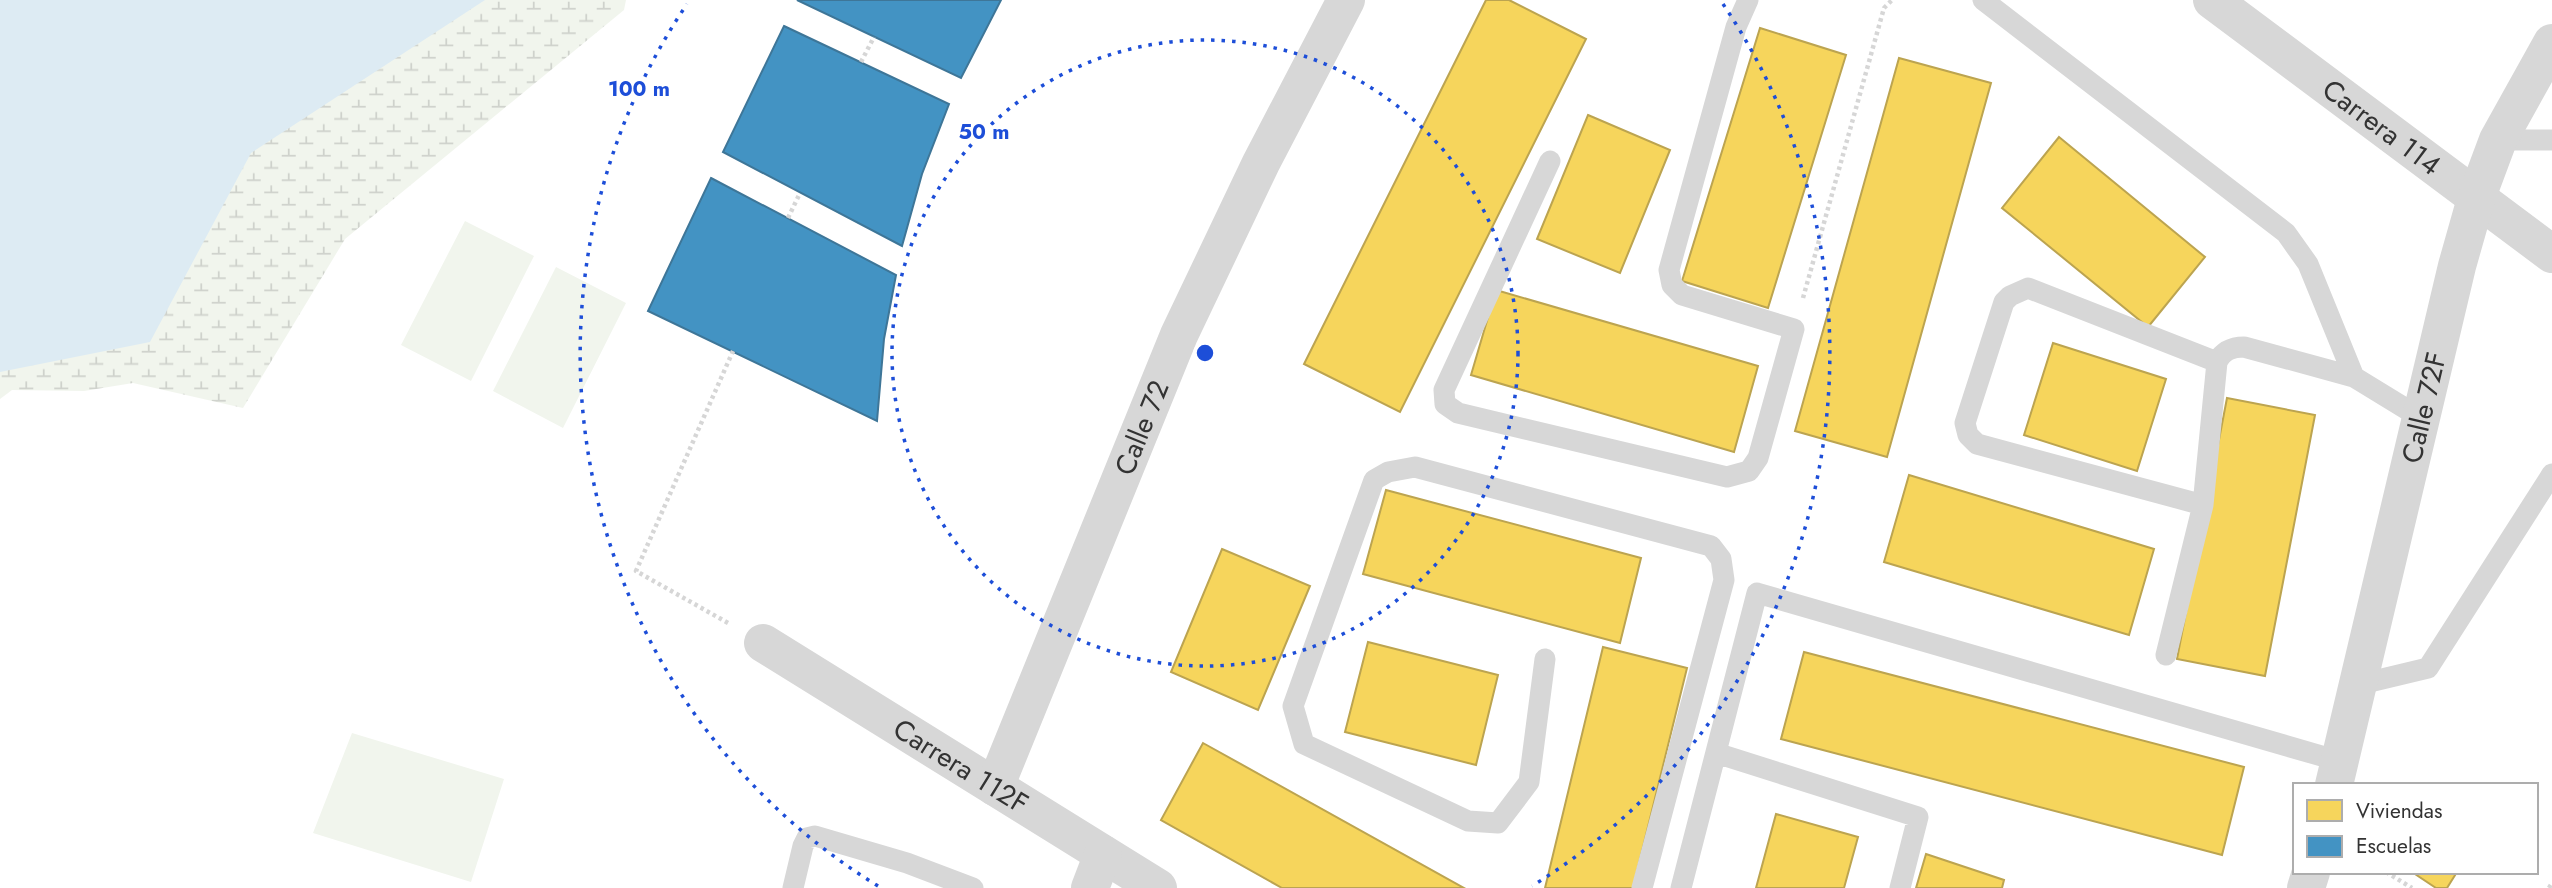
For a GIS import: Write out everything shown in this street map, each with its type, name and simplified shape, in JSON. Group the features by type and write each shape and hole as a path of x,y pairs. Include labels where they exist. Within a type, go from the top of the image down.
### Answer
{"street":[{"name":"Calle 72","path":"995,787 1179,335 1261,163 1346,0"},
{"name":"Carrera 114","path":"2212,0 2552,254"},
{"name":"Calle 72F","path":"2336,773 2457,266 2476,199 2498,140 2552,43"},
{"name":"Carrera 112F","path":"763,643 995,787 1096,871 1158,888"}],"lane":[{"path":"1550,161 1444,390 1445,404 1458,413 1727,477 1749,471 1758,458 1794,329 1682,295 1672,285 1669,270 1736,27 1748,0"},
{"path":"1983,0 2286,233 2308,264 2354,377"},
{"path":"2498,140 2552,140"},
{"path":"2203,505 1977,444 1968,435 1965,423 2004,302 2010,296 2028,288 2217,362"},
{"path":"2166,655 2203,505 2217,362 2222,353 2236,347 2244,347 2354,377 2421,418"},
{"path":"1545,659 1529,782 1498,824 1468,821 1304,744 1293,706 1374,480 1388,472 1415,467 1711,546 1721,559 1724,580 1642,888"},
{"path":"2357,685 2428,668 2552,474"},
{"path":"1681,888 1757,593 2336,773"},
{"path":"1716,753 1919,817 1900,888"},
{"path":"793,888 803,846 807,838 815,836 907,863 973,888"}],"path":[{"path":"1794,329 1884,8 1892,0"},
{"path":"861,62 874,37"},
{"path":"788,218 800,192"},
{"path":"733,351 636,571 763,643"},
{"path":"2389,874 2412,888"},
{"path":"2549,888 2552,883"}],"green space":[{"path":"0,0 626,0 624,10 345,239 243,408 133,383 84,391 12,390 0,399"},
{"path":"465,221 534,256 471,381 401,345"},
{"path":"556,267 626,303 563,428 493,391"},
{"path":"352,733 504,779 471,882 313,833"}],"shaded area":[{"path":"0,0 485,0 251,153 150,342 0,372"}],"building: Viviendas":[{"path":"1486,0 1509,0 1586,39 1400,412 1304,364"},
{"path":"1760,28 1846,55 1768,308 1682,281"},
{"path":"1899,58 1991,83 1887,457 1795,431"},
{"path":"1588,115 1670,150 1620,273 1537,239"},
{"path":"2059,137 2205,257 2148,327 2002,208"},
{"path":"1496,290 1758,366 1734,452 1471,375"},
{"path":"2053,343 2166,379 2137,471 2024,435"},
{"path":"2227,398 2315,415 2265,676 2177,659"},
{"path":"1909,475 2154,549 2129,635 1884,562"},
{"path":"1386,490 1641,558 1620,643 1363,574"},
{"path":"1222,549 1310,586 1258,710 1171,672"},
{"path":"1368,642 1498,675 1476,765 1345,732"},
{"path":"1603,647 1687,668 1633,888 1545,888"},
{"path":"1804,652 2244,767 2222,855 1781,739"},
{"path":"1203,743 1464,888 1282,888 1161,820"},
{"path":"1776,814 1858,837 1844,888 1756,888"},
{"path":"1926,854 2004,880 2002,888 1916,888"},
{"path":"2415,874 2456,874 2447,888 2436,888"}],"building: Escuelas":[{"path":"797,0 1001,0 961,78"},
{"path":"784,26 949,104 922,174 902,246 723,152"},
{"path":"711,178 896,275 884,339 877,421 648,311"}]}
